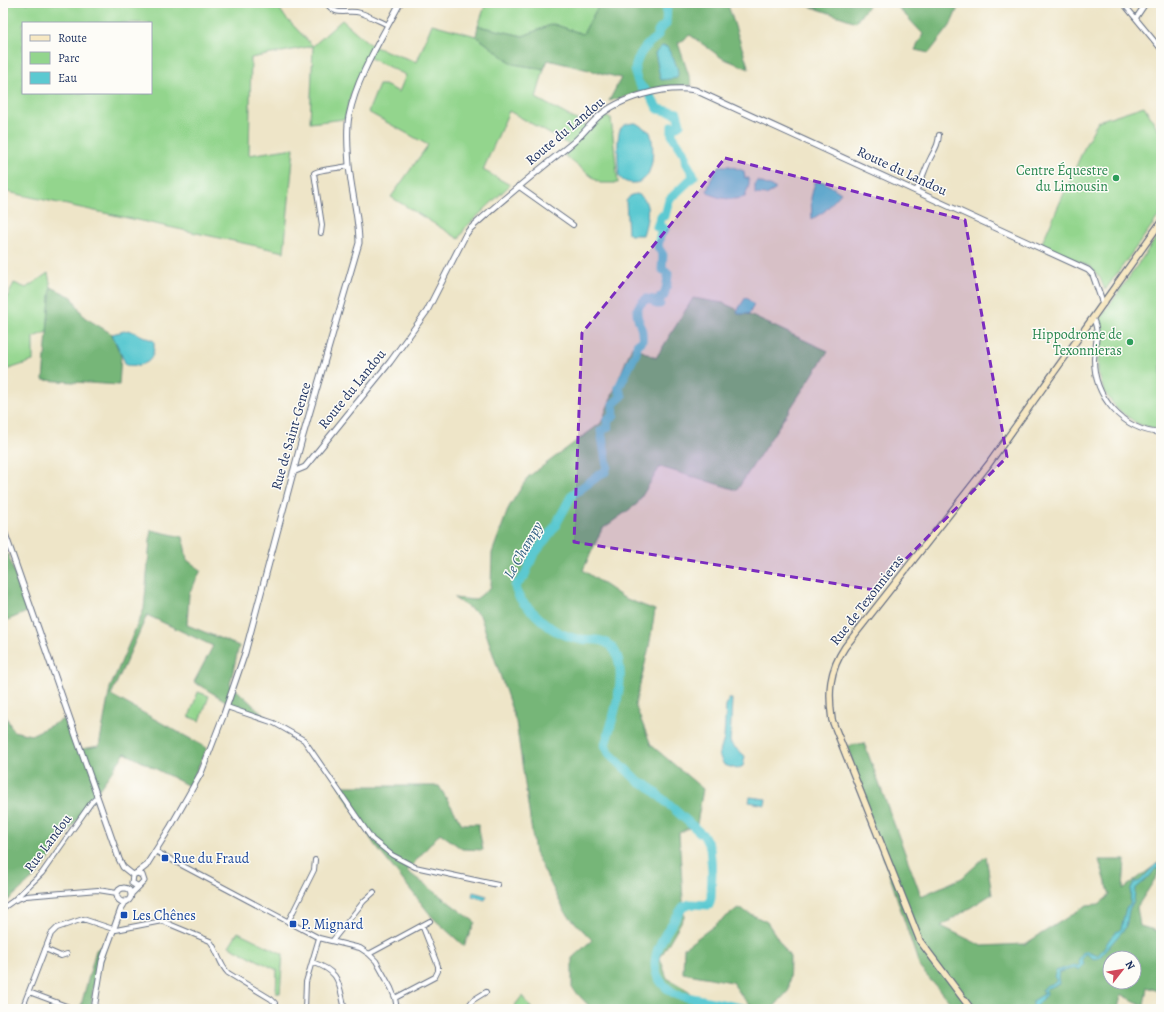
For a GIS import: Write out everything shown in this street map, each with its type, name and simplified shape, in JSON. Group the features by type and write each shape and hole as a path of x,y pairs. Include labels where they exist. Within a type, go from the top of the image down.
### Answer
{"main road":[{"name":"Rue de Texonnieras","path":"971,1009 920,941 832,720 829,696 832,678 838,659 845,648 988,465 1161,222"}],"street":[{"path":"326,3 332,10 340,13 360,13 388,25"},
{"name":"Rue de Saint-Gence","path":"137,886 143,884 146,866 201,773 227,707 245,653 293,472 359,243 359,230 349,166 348,135 352,107 364,74 400,3"},
{"path":"1123,3 1161,50"},
{"path":"1136,18 1146,3"},
{"name":"Route du Landou","path":"293,472 305,467 390,362 427,311 466,234 518,186 575,142 599,116 610,108 629,99 652,93 685,88 695,90 1088,270 1092,275 1103,304"},
{"path":"916,191 924,176 930,158 938,147 939,135"},
{"path":"321,233 322,225 314,173 320,169 328,170 349,166"},
{"path":"518,186 573,225"},
{"path":"1093,319 1096,329 1094,359 1096,379 1107,402 1130,424 1140,429 1161,433"},
{"path":"3,528 121,863 123,867 143,877"},
{"path":"227,707 274,723 304,740 372,839 392,855 415,867 498,885"},
{"name":"Rue Landou","path":"14,901 42,873 91,802 97,797"},
{"path":"155,851 319,938 333,940 360,948 376,961 396,998 397,1009"},
{"path":"288,922 314,870 314,860"},
{"name":"Rue de Saint-Gence","path":"135,874 146,866"},
{"path":"118,893 120,889 124,888 131,881 135,874"},
{"path":"94,1009 102,961 122,909 126,902 130,899 131,894 137,886 131,881"},
{"path":"124,888 129,890 131,894"},
{"path":"3,908 26,896 98,890 118,893"},
{"path":"333,940 364,901 374,892"},
{"path":"118,893 122,909"},
{"path":"120,900 126,902"},
{"path":"22,1009 51,934 57,928 83,919 119,930 162,921 210,941 214,946 223,969 228,974 271,999 275,1003 275,1009"},
{"path":"369,954 430,921"},
{"path":"396,998 435,977 438,971 438,966 422,925"},
{"path":"305,1009 306,982 319,938"},
{"path":"45,949 61,956 67,954"},
{"path":"312,962 326,967 338,979 345,1009"},
{"path":"29,992 69,1006 70,1009"},
{"path":"466,1009 474,1000 486,992"}],"highlighted area":[{"path":"725,158 965,220 1007,457 875,590 574,542 582,333"}],"green space":[{"path":"3,3 276,3 285,17 313,46 251,58 249,155 294,148 284,252 3,191"},
{"path":"486,3 600,3 583,34 553,24 523,36 478,26"},
{"path":"600,3 740,3 728,5 749,69 722,58 690,35 678,43 692,85 664,86 609,101 621,78 548,60 544,69 513,64 476,36 478,26 523,36 553,24 583,34"},
{"path":"800,3 870,3 856,22"},
{"path":"894,3 960,3 950,26 929,53 915,50 923,34"},
{"path":"342,20 372,46 417,62 432,24 476,36 513,64 544,69 536,98 591,128 605,117 611,118 618,183 600,183 564,155 573,147 509,111 483,170 510,185 465,228 459,239 391,197 428,145 368,112 379,85 385,85 399,92 406,75 368,57 351,94 345,119 310,123 313,46"},
{"name":"Centre Équestre du Limousin","path":"1144,106 1161,134 1161,213 1105,290 1100,278 1091,267 1041,245 1086,144 1098,121"},
{"name":"Hippodrome de Texonnieras","path":"1161,231 1161,430 1138,424 1117,409 1104,391 1098,372 1098,361 1100,319"},
{"path":"48,273 51,287 47,332 33,337 33,361 3,371 3,298 8,296 14,283 26,288"},
{"path":"51,287 72,297 84,317 112,334 121,356 119,385 43,380"},
{"path":"693,298 723,303 828,351 737,490 660,467 637,504 602,529 583,570 624,598 655,610 649,647 635,705 651,745 703,789 697,824 679,833 684,917 660,958 667,978 689,991 706,1009 592,1009 572,988 572,958 592,940 565,912 535,853 516,722 480,615 454,598 475,600 491,587 492,553 509,507 528,477 601,423 632,346 656,358"},
{"path":"151,530 183,537 187,560 201,570 189,594 187,625 239,646 230,684 266,717 234,706 194,682 213,646 147,615 111,695 207,748 189,786 125,753 39,873 3,905 3,710 13,731 31,735 64,719 76,750 99,746 110,688 144,609"},
{"path":"8,554 27,612 3,622 3,557"},
{"path":"198,692 209,696 200,721 189,717"},
{"path":"864,743 921,896 962,878 986,856 992,894 941,926 982,946 1025,944 1087,905 1099,904 1110,895 1099,860 1125,860 1123,889 1161,861 1157,876 1137,907 1140,926 1161,932 1161,992 1147,987 1144,1006 1121,994 1118,1009 956,1009 920,968 847,746"},
{"path":"339,786 439,786 462,824 478,824 483,850 462,849 440,833 407,871 475,922 464,946 433,918 374,844"},
{"path":"738,908 767,922 790,957 789,990 772,1009 763,1009 752,1006 744,999 732,982 683,973 684,948"},
{"path":"238,932 283,954 280,993 276,993 277,970 229,946"},
{"path":"105,944 93,990 91,1009 80,1009 96,950"},
{"path":"522,996 532,1009 512,1009"}],"water":[{"path":"662,46 667,47 675,62 678,70 677,78 661,80 655,53"},
{"path":"636,123 650,132 652,138 653,155 652,163 646,177 640,182 631,183 623,180 619,176 618,136 622,127 628,124"},
{"path":"719,166 730,166 744,171 745,178 749,178 749,185 745,197 735,199 724,198 714,196 707,191 712,177"},
{"path":"757,181 775,188 775,190 766,195 755,194 755,185"},
{"path":"815,182 824,182 841,193 825,211 812,219 811,198"},
{"path":"637,194 645,201 648,212 643,235 631,235 628,233 626,201 631,195"},
{"path":"746,297 754,305 749,314 738,314 737,311"},
{"path":"129,330 154,341 153,354 148,362 139,365 126,365 112,334"},
{"path":"728,699 732,699 730,742 745,756 743,766 737,769 724,765 719,755 724,739 726,705"},
{"path":"750,797 766,799 765,805 749,802"},
{"path":"1156,864 1161,865 1161,869 1156,868 1149,877 1135,889 1134,901 1129,910 1126,927 1106,950 1102,950 1102,955 1099,958 1094,959 1085,953 1082,960 1084,964 1079,970 1076,968 1059,972 1059,984 1045,989 1046,995 1037,1004 1038,1009 1035,1009 1033,1007 1033,1001 1044,994 1042,990 1045,986 1056,982 1054,977 1056,971 1074,965 1078,966 1080,964 1078,961 1083,952 1087,951 1098,955 1113,935 1121,929 1126,908 1130,905 1131,888 1134,883 1140,881"},
{"path":"473,892 487,896 485,900 472,896"}],"waterway":[{"name":"Le Champy","path":"646,91 639,84 636,76 635,69 637,61 645,47 658,36 658,31 666,24 667,4 669,3"},
{"name":"Le Champy","path":"650,96 658,109 677,113 680,124 677,126 672,126 672,135 686,156 686,162 694,176 669,200 665,216 661,216 657,227 661,226 665,229 660,236 658,247 663,255 662,269 668,273 664,296 660,297 660,304 656,304 654,300 646,299 640,304 638,309 637,314 642,329 642,341 637,345 636,353 619,387 622,396 613,404 614,416 607,420 608,427 601,431 607,466 605,472 572,495 554,528 533,556 524,577 515,586 520,598 525,604 553,629 564,635 577,639 602,641 612,648 618,659 620,673 619,688 605,745 609,753 640,783 647,785 704,836 710,848 712,870 711,898 709,905 690,904 683,907 661,941 655,964 657,975 664,986 677,995 746,1009"}],"place":[{"name":"Centre Équestre du Limousin","path":"1116,178"},
{"name":"Hippodrome de Texonnieras","path":"1130,342"},
{"name":"Rue du Fraud","path":"165,858"},
{"name":"Les Chênes","path":"124,915"},
{"name":"P. Mignard","path":"293,924"}]}
